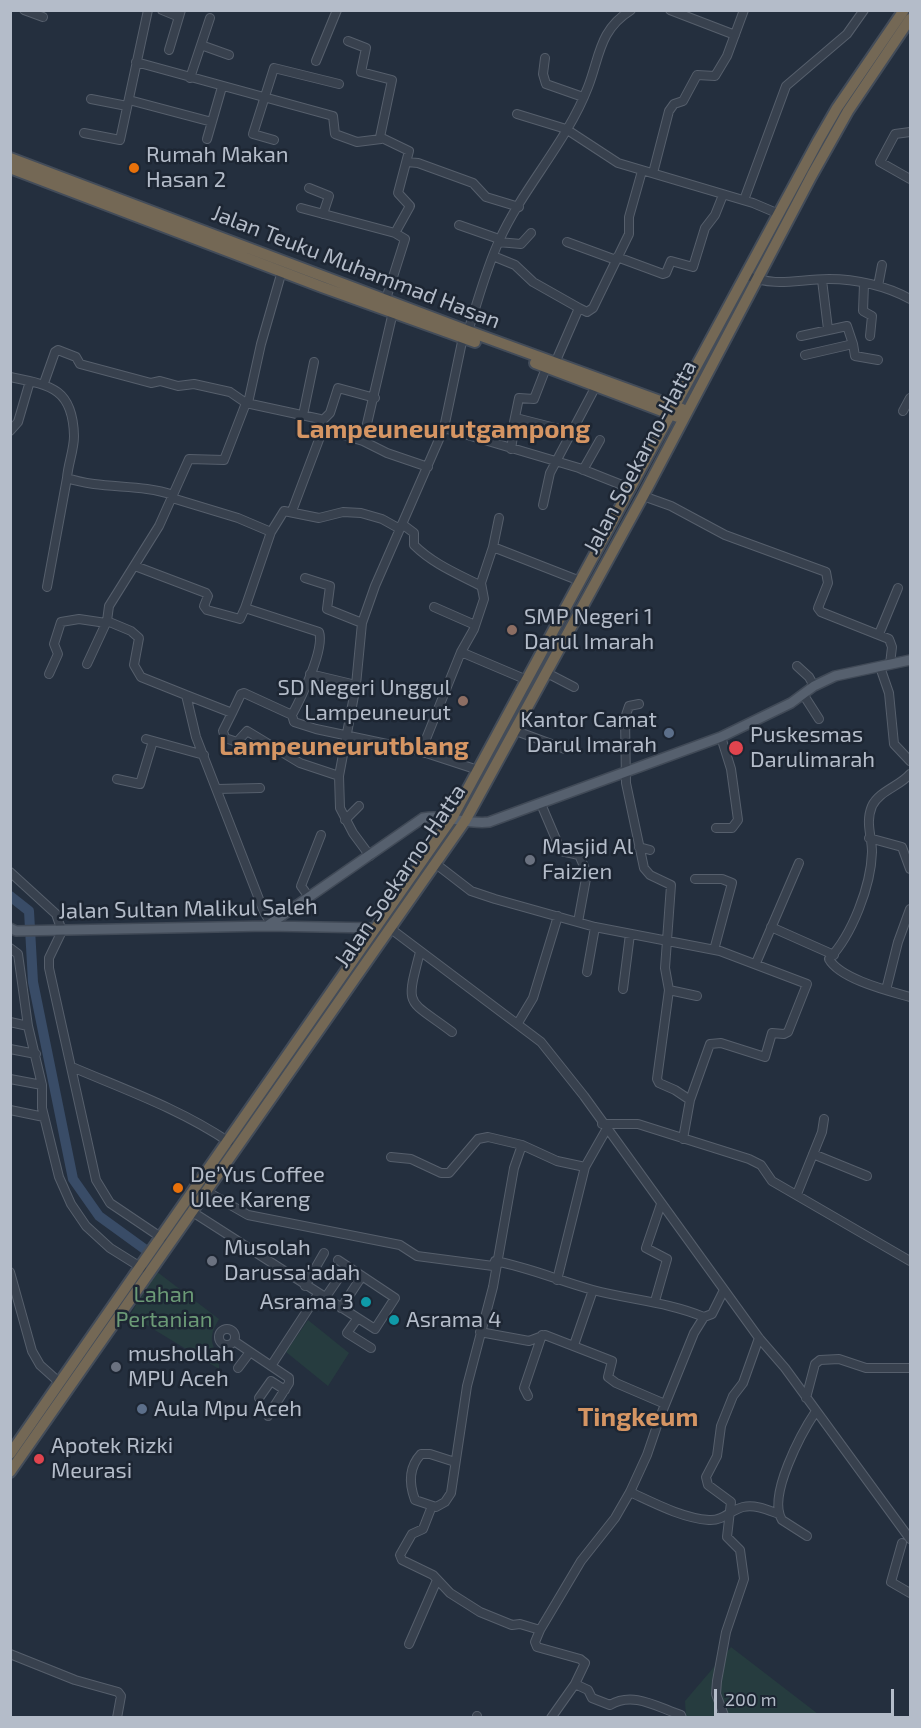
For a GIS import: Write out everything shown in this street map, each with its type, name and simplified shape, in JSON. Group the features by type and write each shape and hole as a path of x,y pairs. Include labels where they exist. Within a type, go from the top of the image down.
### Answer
{"highway":[{"name":"Jalan Soekarno-Hatta","path":"10,1472 67,1380 229,1142 329,1005 391,929 465,821 686,415 779,214 837,108 904,10"},
{"name":"Jalan Soekarno-Hatta","path":"14,1449 191,1211 209,1193 376,928 452,818 674,410 750,277 848,111 910,19"},
{"name":"Jalan Teuku Muhammad Hasan","path":"10,158 282,271 393,312 466,334 686,415"},
{"name":"Jalan Teuku Muhammad Hasan","path":"10,168 386,299 466,334"},
{"name":"Jalan Teuku Muhammad Hasan","path":"551,365 596,386 674,410"}],"main road":[{"path":"269,924 423,818 452,818 476,824 489,822 721,737 835,676 910,660"},
{"name":"Jalan Sultan Malikul Saleh","path":"14,932 269,924 376,928"}],"street":[{"path":"24,10 42,17"},
{"path":"84,133 120,140 148,10"},
{"path":"162,10 184,12 169,50"},
{"path":"370,856 345,820 340,808 339,776 356,685 362,623 375,586 444,428 466,334 499,240 583,97 606,35 616,20 631,10"},
{"path":"670,10 735,35"},
{"path":"653,173 669,111 674,104 683,101 698,75 715,76 735,35 744,10"},
{"path":"744,200 786,86 847,34 864,10"},
{"path":"316,61 335,11"},
{"path":"190,78 210,18"},
{"path":"348,41 366,48 361,72 392,80 381,139"},
{"path":"201,45 229,55"},
{"path":"544,58 543,74 546,84 583,97"},
{"path":"136,62 333,116 335,134 357,142 381,139 409,151 398,193 411,206 395,234"},
{"path":"274,140 253,134 274,68 339,84"},
{"path":"207,140 222,87"},
{"path":"91,99 128,103 212,122"},
{"path":"517,114 566,129 618,163 744,200 779,214"},
{"path":"910,132 895,134 880,162 910,179"},
{"path":"406,162 418,163 473,183 486,197 519,207"},
{"path":"493,256 515,265 533,282 579,308 587,312 591,310 629,234 629,217 642,171"},
{"path":"309,188 329,196 323,214"},
{"path":"567,242 663,274 666,273 671,261 692,267 705,228 715,215 723,195"},
{"path":"301,208 395,234 405,239 405,245 386,299"},
{"path":"459,225 499,240 521,244 531,233"},
{"path":"878,286 882,265"},
{"path":"87,664 106,622 114,594 135,566 159,526 189,459 224,460 247,403 282,271"},
{"path":"750,277 777,284 822,280 864,284 892,289 910,299"},
{"path":"822,280 828,329"},
{"path":"864,284 863,311 872,316 870,336"},
{"path":"511,449 519,398 534,399 579,308"},
{"path":"363,441 375,398 393,312"},
{"path":"801,336 828,329 849,327 855,356 878,360"},
{"path":"805,355 853,344"},
{"path":"45,383 55,351 58,350 76,357 79,363 151,383 160,381 178,386 194,384 224,390 247,403 303,415 387,453 428,467"},
{"path":"303,415 314,362"},
{"path":"10,377 45,383 57,390 69,408 74,437 47,587"},
{"path":"10,430 18,423 30,381"},
{"path":"543,505 555,462 596,386"},
{"path":"292,511 338,388 375,398"},
{"path":"903,411 910,398"},
{"path":"514,422 519,418 571,432"},
{"path":"444,428 583,470 632,489"},
{"path":"583,470 600,440"},
{"path":"67,478 90,485 156,489 271,532"},
{"path":"643,496 671,506 725,535 826,572 828,583 818,608 820,612 879,634 892,642 885,666 894,744 910,761"},
{"path":"135,566 208,594 204,606 207,610 240,619 271,532 281,512 292,511 319,518 343,512 361,513 382,519 414,533 414,545 421,552 440,566 481,586"},
{"path":"425,753 426,739 461,652 476,624 484,594 481,586 499,518"},
{"path":"493,546 580,581"},
{"path":"305,578 330,586 327,609 362,623"},
{"path":"879,634 898,588"},
{"path":"434,607 476,624"},
{"path":"245,608 319,632 321,639 310,674 292,715 294,722 425,753 478,770"},
{"path":"49,674 58,654 54,644 61,622 79,619 106,622 136,634 138,645 134,665 141,677 232,713"},
{"path":"461,652 527,680"},
{"path":"797,666 809,677 814,686"},
{"path":"547,673 574,687"},
{"path":"310,674 356,685"},
{"path":"292,715 244,693 241,694 223,731 225,738 237,742 247,731 300,763 339,776"},
{"path":"803,694 819,719"},
{"path":"186,695 204,755 269,924"},
{"path":"639,704 629,706 625,717 626,770 639,847 646,873 671,885 669,940 665,968 669,990 657,1079 661,1084 690,1100"},
{"path":"516,731 565,749"},
{"path":"716,828 732,828 738,820 735,789 721,737"},
{"path":"117,779 140,784 149,740 204,755"},
{"path":"910,774 903,782 878,797 873,804 868,821 871,859 864,894 834,955 830,956 830,961 838,968 866,983 910,997"},
{"path":"217,789 260,788"},
{"path":"541,804 560,850 579,855 586,869 578,922"},
{"path":"345,820 359,806"},
{"path":"309,897 301,886 321,835"},
{"path":"869,838 902,847 910,869"},
{"path":"639,847 650,850"},
{"path":"756,963 799,863"},
{"path":"436,864 471,891 594,927 669,940 714,951 756,963 808,985 788,1032 772,1033 764,1057 721,1042 711,1042 690,1100 683,1139"},
{"path":"10,872 56,914 62,931 49,958 49,968 96,1180 110,1203 162,1238"},
{"path":"695,879 722,879 732,883 714,951"},
{"path":"886,990 898,942 910,909"},
{"path":"518,1023 533,998 558,916"},
{"path":"587,972 594,927"},
{"path":"771,927 834,955"},
{"path":"391,929 541,1042 910,1539"},
{"path":"623,989 630,934"},
{"path":"10,948 18,954 28,1026 42,1085 44,1117 59,1177 71,1204 86,1226 110,1248 142,1268"},
{"path":"420,952 411,986 411,999 418,1009 452,1032"},
{"path":"669,990 697,996"},
{"path":"10,1022 28,1026"},
{"path":"10,1049 36,1054"},
{"path":"72,1067 197,1120 229,1142"},
{"path":"10,1079 42,1085"},
{"path":"10,1110 44,1117"},
{"path":"797,1194 824,1119"},
{"path":"604,1127 638,1124 761,1165 772,1181 910,1261"},
{"path":"557,1280 585,1167 604,1127"},
{"path":"391,1157 411,1159 441,1173 448,1173 478,1138 488,1137 522,1145 557,1161 585,1167"},
{"path":"455,1462 430,1454 421,1454 411,1474 413,1496 432,1506 445,1502 451,1493 468,1382 493,1287 495,1261 514,1168 522,1145"},
{"path":"813,1154 867,1176"},
{"path":"209,1193 248,1215 400,1245 417,1256 493,1266 495,1261"},
{"path":"655,1301 667,1259 646,1248 661,1204"},
{"path":"191,1211 375,1329 395,1298 338,1260"},
{"path":"306,1286 324,1253"},
{"path":"495,1261 593,1290 655,1301 704,1317"},
{"path":"326,1298 347,1266"},
{"path":"10,1272 32,1352 40,1365 67,1380"},
{"path":"341,1308 362,1276"},
{"path":"574,1345 593,1290"},
{"path":"551,1718 585,1668 584,1661 537,1647 535,1642 581,1561 615,1518 630,1492 647,1455 694,1333 704,1317 712,1314 724,1290"},
{"path":"271,1366 318,1294"},
{"path":"357,1319 347,1333 371,1348"},
{"path":"480,1332 529,1341 542,1335 574,1345 612,1361 608,1377 616,1383 665,1404"},
{"path":"528,1396 524,1388 542,1335"},
{"path":"725,1718 716,1694 717,1682 726,1632 744,1579 740,1550 727,1537 732,1505 730,1499 708,1485 706,1477 717,1456 721,1426 733,1396 743,1383 759,1338"},
{"path":"234,1341 290,1378 268,1416"},
{"path":"238,1368 250,1352"},
{"path":"807,1398 815,1364 820,1360 839,1359 867,1368 910,1368"},
{"path":"259,1398 271,1381 285,1390"},
{"path":"779,1514 785,1474 799,1438 816,1411"},
{"path":"10,1434 14,1449"},
{"path":"630,1492 663,1507 710,1521 746,1506 755,1506 779,1514 787,1524 807,1536"},
{"path":"432,1506 423,1529 412,1534 400,1555 402,1560 434,1575 450,1593 480,1612 512,1625 520,1624 540,1630"},
{"path":"902,1544 891,1582 910,1593"},
{"path":"409,1644 437,1580"},
{"path":"10,1654 81,1682 118,1692 121,1696 117,1718"},
{"path":"575,1684 588,1690 592,1698 610,1705 633,1697 681,1714 682,1718"}],"green space":[{"name":"Lahan Pertanian","path":"156,1271 219,1319 214,1328 212,1341 219,1361 219,1369 130,1315"},
{"path":"308,1320 349,1353 328,1386 286,1352"},
{"path":"731,1647 822,1717 686,1717 685,1701"}],"waterway":[{"path":"10,896 29,911 33,982 73,1179 99,1216 150,1253"}],"place":[{"name":"Rumah Makan Hasan 2","path":"134,168"},
{"name":"SMP Negeri 1 Darul Imarah","path":"512,630"},
{"name":"SD Negeri Unggul Lampeuneurut","path":"463,701"},
{"name":"Kantor Camat Darul Imarah","path":"669,733"},
{"name":"Puskesmas Darulimarah","path":"736,748"},
{"name":"Masjid Al Faizien","path":"530,860"},
{"name":"De’Yus Coffee Ulee Kareng","path":"178,1188"},
{"name":"Musolah Darussa'adah","path":"212,1261"},
{"name":"Asrama 3","path":"366,1302"},
{"name":"Asrama 4","path":"394,1320"},
{"name":"mushollah MPU Aceh","path":"116,1367"},
{"name":"Aula Mpu Aceh","path":"142,1409"},
{"name":"Apotek Rizki Meurasi","path":"39,1459"}],"district":[{"name":"Lampeuneurutgampong","path":"443,429"},
{"name":"Lampeuneurutblang","path":"344,746"},
{"name":"Tingkeum","path":"638,1417"}]}
